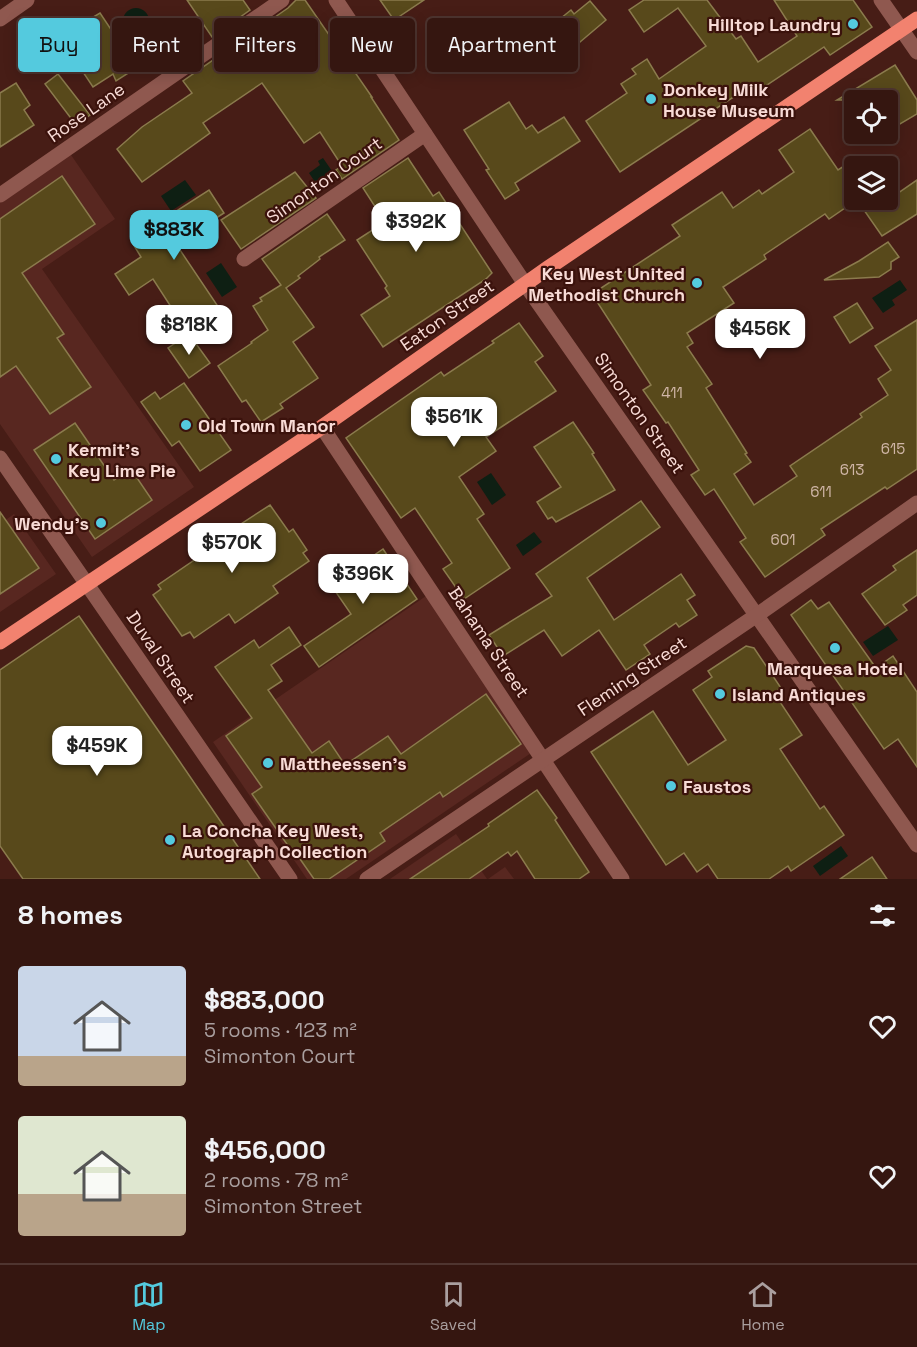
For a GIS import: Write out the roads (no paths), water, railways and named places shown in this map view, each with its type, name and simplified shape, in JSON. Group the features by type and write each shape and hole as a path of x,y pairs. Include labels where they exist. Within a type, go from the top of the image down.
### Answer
{"main road":[{"name":"Eaton Street","path":"0,642 322,427 525,284 917,19"}],"street":[{"path":"0,19 25,0"},
{"name":"Rose Lane","path":"0,195 282,0"},
{"name":"Simonton Street","path":"336,0 525,284 917,845"},
{"path":"881,0 917,52"},
{"name":"Simonton Court","path":"244,259 426,134"},
{"name":"Bahama Street","path":"322,427 622,879"},
{"name":"Duval Street","path":"0,458 290,879"},
{"name":"Fleming Street","path":"367,879 758,615 917,503"}],"place":[{"name":"Hilltop Laundry","path":"853,24"},
{"name":"Donkey Milk House Museum","path":"651,99"},
{"name":"Key West United Methodist Church","path":"697,283"},
{"name":"Old Town Manor","path":"186,425"},
{"name":"Kermit's Key Lime Pie","path":"56,459"},
{"name":"Wendy's","path":"101,523"},
{"name":"Marquesa Hotel","path":"835,648"},
{"name":"Island Antiques","path":"720,694"},
{"name":"Mattheessen's","path":"268,763"},
{"name":"Faustos","path":"671,786"},
{"name":"La Concha Key West, Autograph Collection","path":"170,840"}]}
